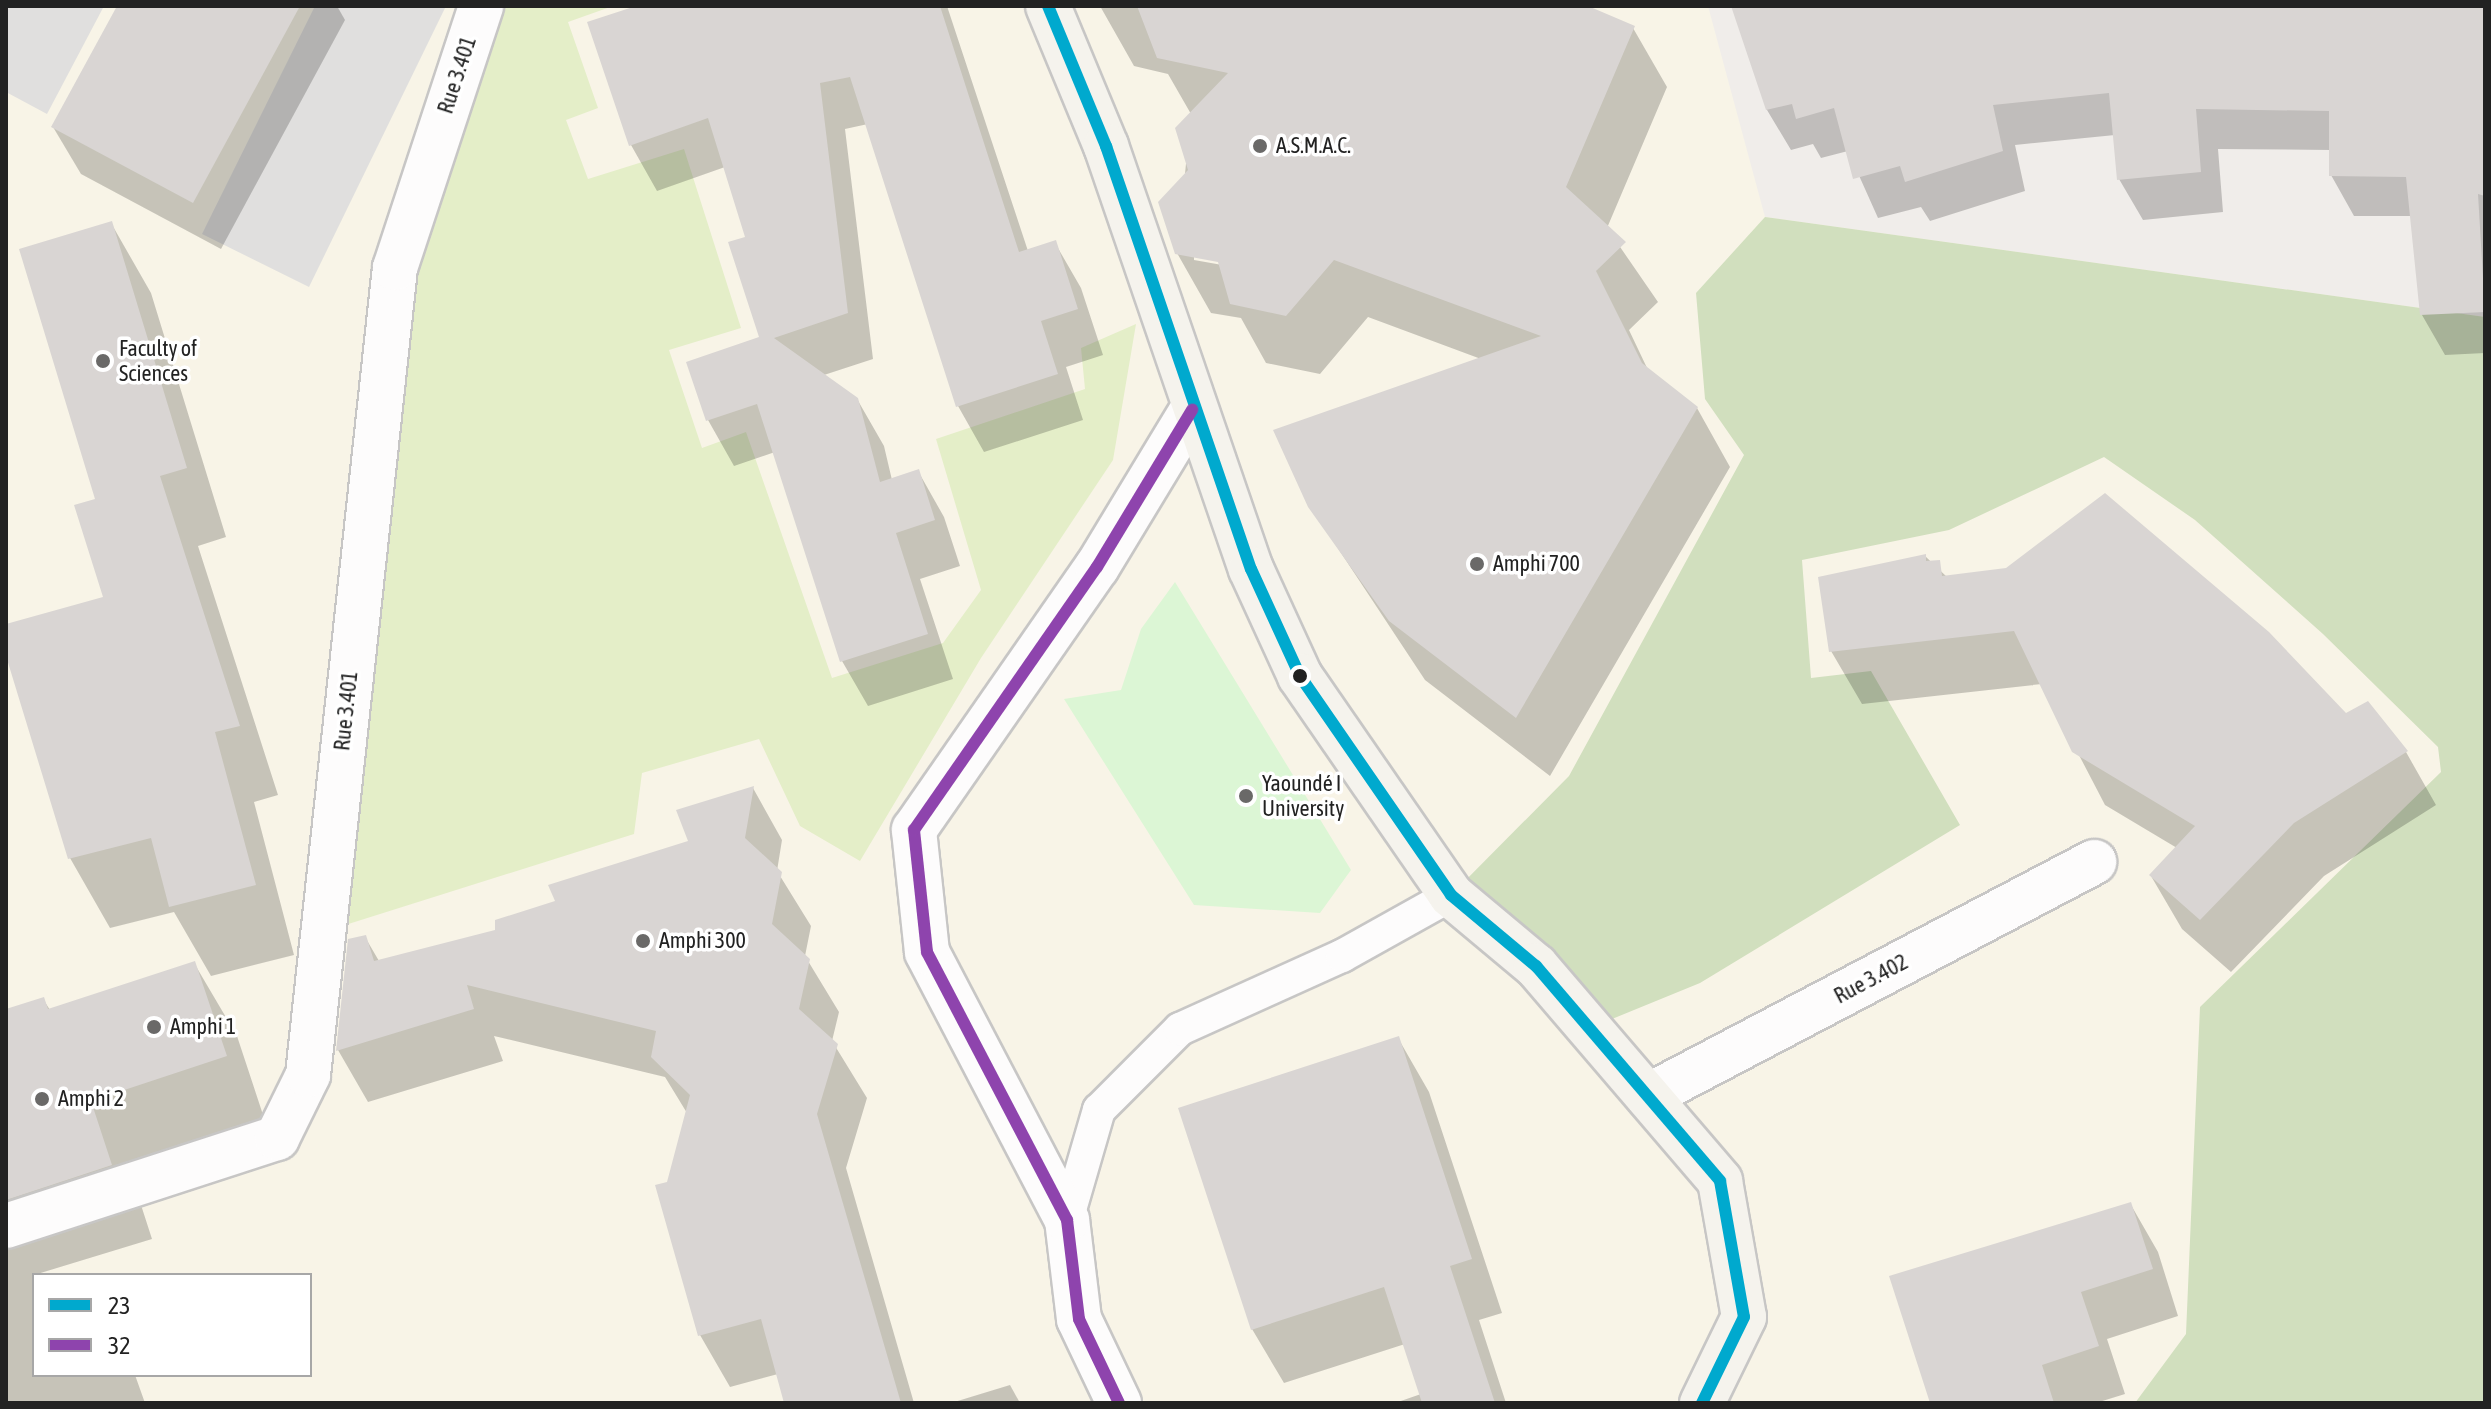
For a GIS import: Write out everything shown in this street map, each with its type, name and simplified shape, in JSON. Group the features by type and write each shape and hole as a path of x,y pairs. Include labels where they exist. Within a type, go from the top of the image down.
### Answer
{"street":[{"name":"Rue 3.401","path":"6,1226 277,1138 308,1075 395,268 481,6"},
{"path":"1048,6 1106,146 1192,410 1251,569 1300,676 1451,895 1536,966 1720,1181 1744,1317 1702,1403"},
{"path":"1119,1403 1079,1319 1067,1220 927,952 914,830 1097,567 1192,410"},
{"name":"Rue 3.402","path":"1648,1096 2094,862"}],"lane":[{"path":"1067,1220 1099,1110 1180,1029 1342,956 1451,895"}],"shaded area":[{"name":"Yaoundé I University","path":"6,6 1708,6 1765,217 2485,317 2485,1403 6,1403"},
{"path":"6,6 104,6 47,114 6,92"},
{"path":"315,6 446,6 309,287 202,234"}],"green space":[{"path":"481,6 613,6 568,22 598,108 566,120 588,179 684,149 741,328 669,350 702,448 746,432 832,678 943,643 981,590 936,439 1085,389 1081,348 1136,324 1113,460 981,658 860,861 800,826 759,739 642,773 634,834 323,932 395,268"},
{"path":"1765,217 2485,317 2485,1403 2135,1403 2186,1334 2200,1007 2441,772 2438,747 2323,634 2195,520 2104,457 1949,530 1802,560 1811,678 1871,671 1960,825 1700,983 1590,1028 1451,895 1569,776 1744,455 1705,399 1696,293"},
{"path":"1175,582 1351,870 1320,913 1194,905 1064,699 1121,690 1141,629"}],"building":[{"path":"117,6 300,6 193,203 51,127"},
{"path":"636,6 940,6 1019,252 1056,240 1078,309 1041,321 1058,374 956,407 850,77 820,83 848,313 774,338 858,398 880,482 919,469 935,520 896,533 928,634 840,662 757,404 706,421 686,362 759,337 728,242 745,237 708,118 629,146 587,22"},
{"path":"1137,6 1588,6 1635,26 1566,187 1626,242 1596,271 1642,363 1698,407 1516,718 1389,621 1308,507 1273,430 1541,336 1334,260 1286,316 1230,304 1218,262 1175,254 1158,202 1188,170 1175,128 1228,73 1157,58"},
{"path":"1731,6 2485,6 2485,196 2478,194 2485,312 2420,315 2406,177 2329,176 2329,111 2196,109 2201,172 2117,180 2109,93 1993,105 2003,151 1905,182 1900,166 1853,179 1834,108 1796,119 1792,104 1766,110"},
{"path":"112,221 187,468 160,476 240,726 215,732 256,885 169,907 151,838 68,859 6,656 6,624 103,597 74,505 95,499 19,249"},
{"path":"2105,493 2269,632 2346,713 2368,701 2408,751 2294,823 2200,920 2149,875 2195,826 2072,752 2014,631 1829,652 1818,577 1926,554 1926,561 1940,560 1942,576 2006,568"},
{"path":"754,786 745,838 782,872 772,924 810,959 799,1009 838,1044 817,1114 901,1403 784,1403 761,1319 698,1336 655,1185 667,1182 690,1095 651,1057 656,1031 467,985 474,1009 336,1051 348,939 366,935 374,961 495,930 495,920 555,901 548,885 688,841 676,810"},
{"path":"195,961 227,1056 91,1101 112,1165 6,1200 6,1009 44,997 48,1009"},
{"path":"1399,1036 1472,1259 1450,1266 1495,1403 1422,1403 1384,1287 1251,1330 1178,1108"},
{"path":"2131,1202 2153,1269 2081,1292 2099,1346 2042,1365 2054,1403 1930,1403 1889,1276"}],"transit line":[{"name":"23","path":"1048,6 1106,146 1251,569 1300,676 1451,895 1536,966 1720,1181 1744,1317 1702,1403"},
{"name":"32","path":"1119,1403 1079,1319 1067,1220 927,952 914,830 1097,567 1192,410"}],"place":[{"name":"A.S.M.A.C.","path":"1260,146"},
{"name":"Faculty of Sciences","path":"103,361"},
{"name":"Amphi 700","path":"1477,564"},
{"name":"Yaoundé I University","path":"1246,796"},
{"name":"Amphi 300","path":"643,941"},
{"name":"Amphi 1","path":"154,1027"},
{"name":"Amphi 2","path":"42,1099"}]}
